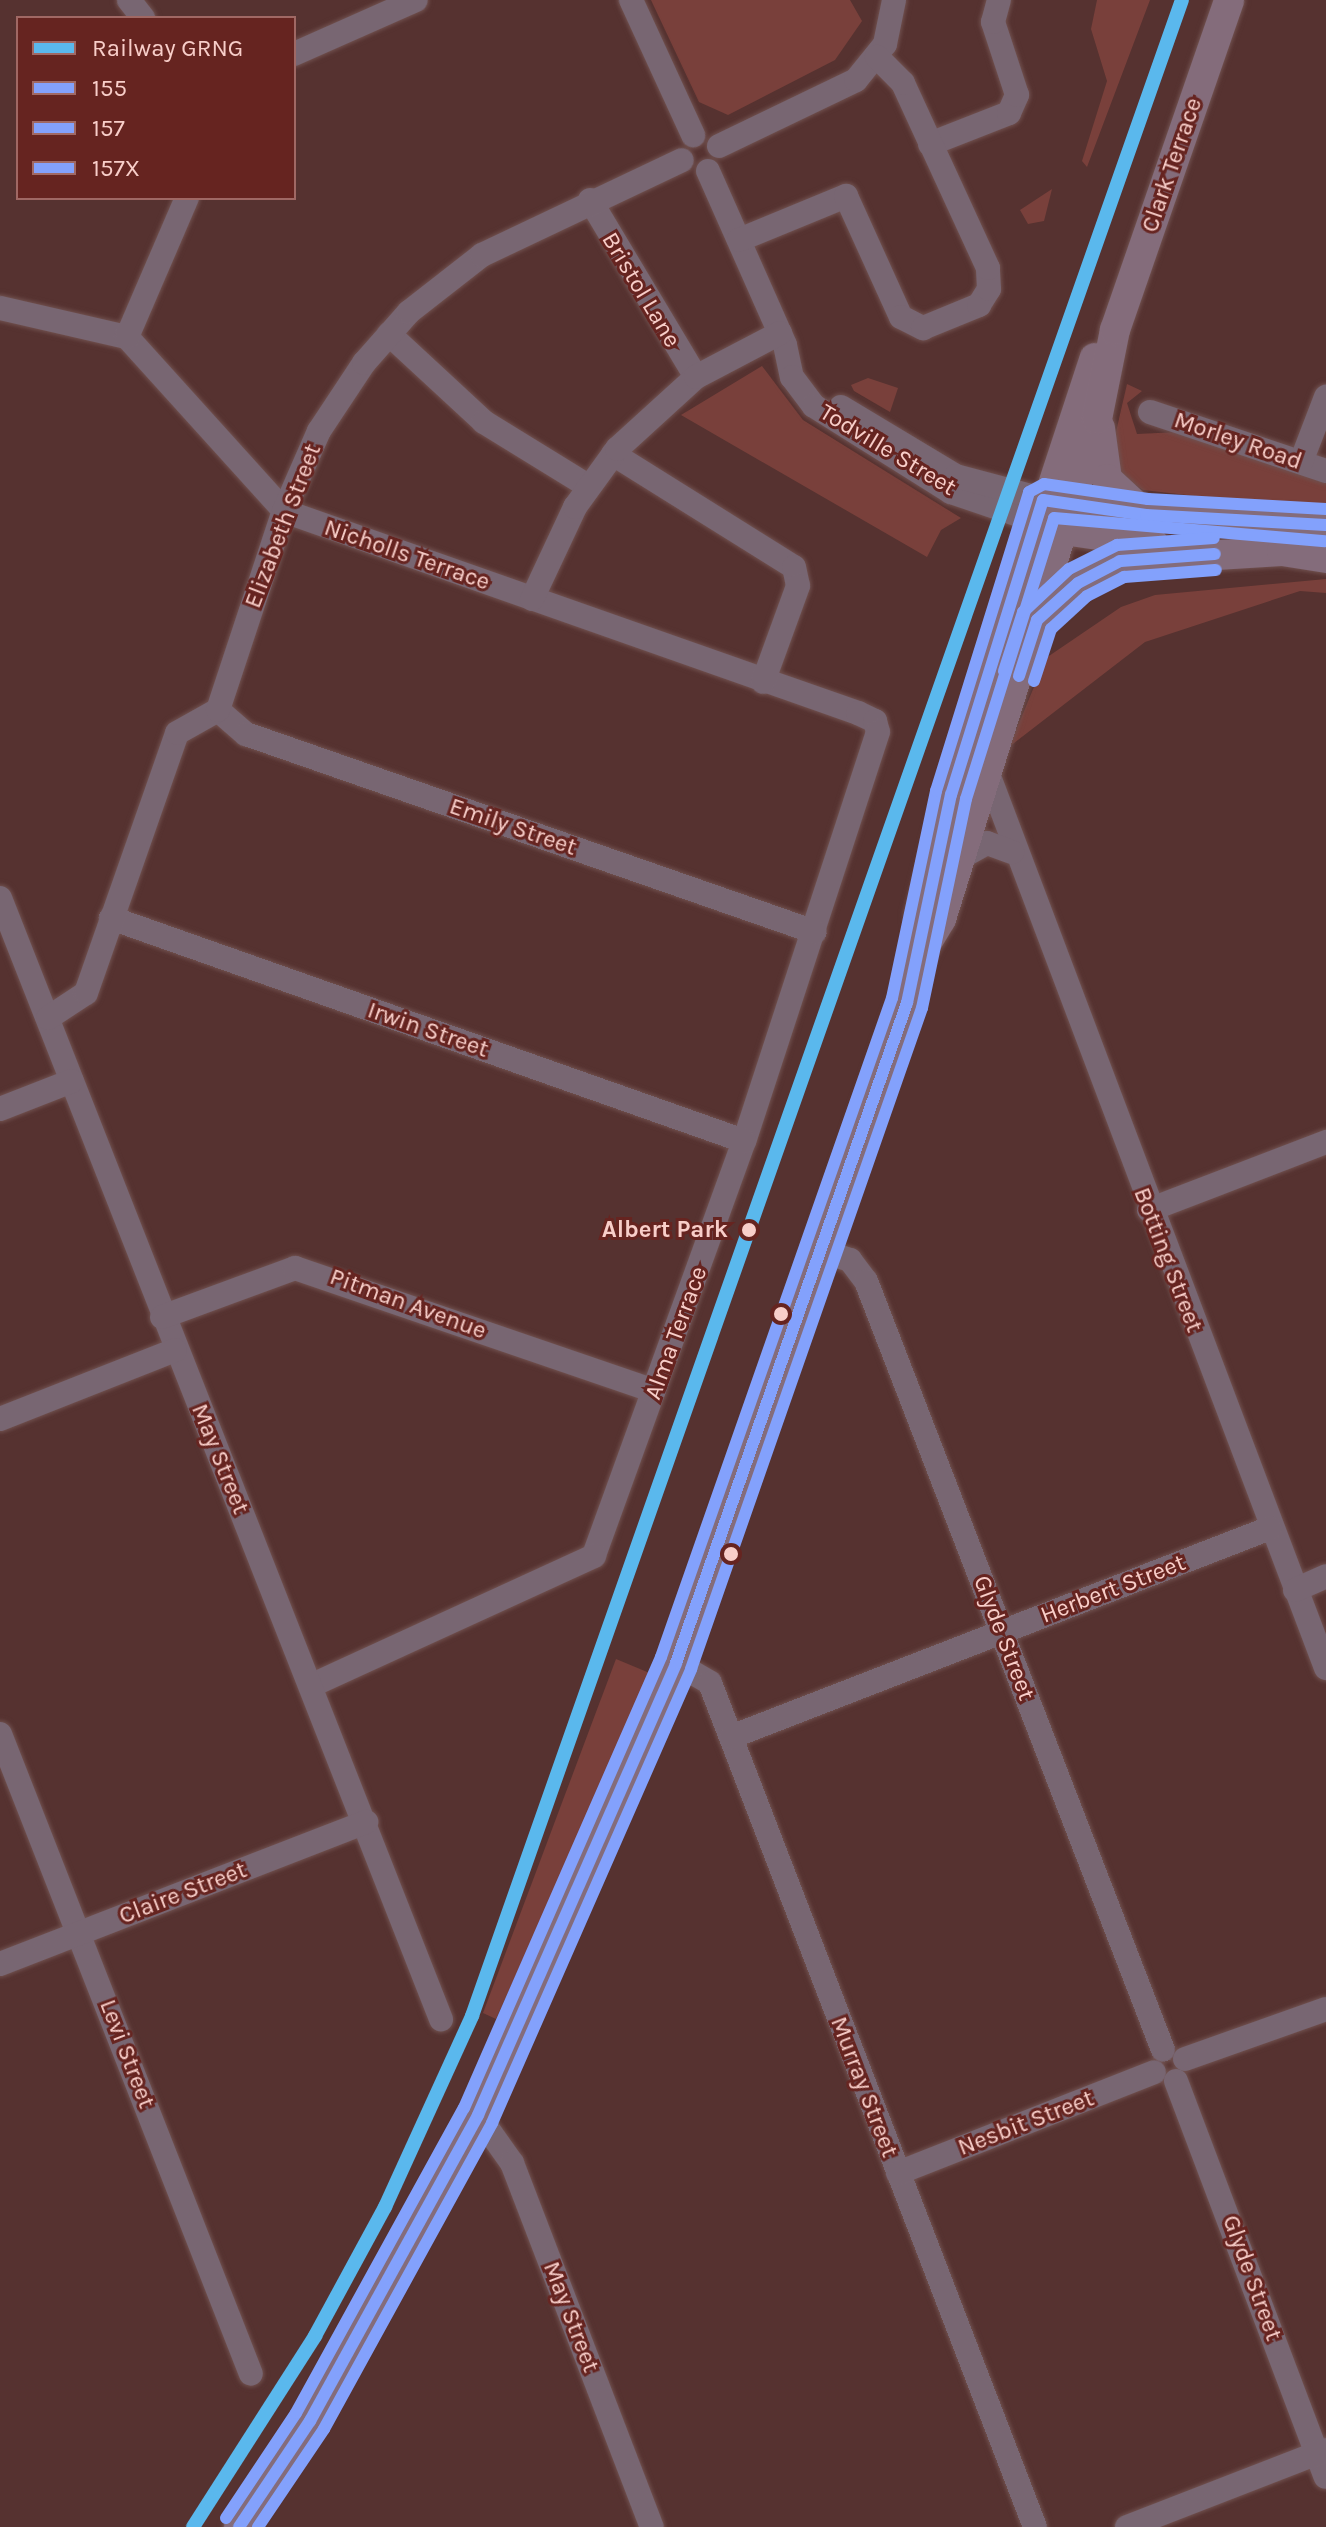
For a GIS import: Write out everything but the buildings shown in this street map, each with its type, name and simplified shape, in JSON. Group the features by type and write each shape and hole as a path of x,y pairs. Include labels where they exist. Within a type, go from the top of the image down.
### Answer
{"main road":[{"name":"Clark Terrace","path":"1053,514 1097,419 1115,330 1229,0"},
{"name":"Clark Terrace","path":"1053,514 1103,338 1115,330"},
{"path":"1097,419 1107,479 1146,515"},
{"path":"1053,514 1146,515 1326,525"},
{"path":"1053,514 1122,544 1176,542 1195,555"},
{"path":"239,2527 310,2421 478,2115 676,1663 923,949 958,859 1037,620 1053,514"},
{"path":"923,949 920,915 931,870 1053,514"},
{"path":"1037,620 1078,583 1120,561 1282,551 1326,558"}],"street":[{"path":"129,0 141,16"},
{"path":"296,53 416,0"},
{"path":"631,0 693,135"},
{"path":"719,146 707,134 693,135 682,147 682,160 694,172 708,171 719,146 856,80 877,57 894,0"},
{"path":"930,144 1009,113 1017,95 993,22 999,0"},
{"path":"739,240 846,196 901,317 923,328 979,305 989,289 988,268 903,83 877,57"},
{"name":"Elizabeth Street","path":"218,710 284,511 319,431 389,334 482,255 590,200 682,160"},
{"name":"Todville Street","path":"708,171 782,339 792,377 814,406 938,485 1053,514"},
{"path":"0,308 127,337 186,200"},
{"name":"Bristol Lane","path":"590,200 696,377"},
{"path":"389,334 484,422 588,486"},
{"name":"Nicholls Terrace","path":"127,337 284,511 875,721"},
{"path":"532,599 588,486 613,454 696,377 782,339"},
{"path":"1301,462 1326,397"},
{"name":"Morley Road","path":"1150,412 1326,471"},
{"path":"613,454 794,567 798,586 763,682"},
{"path":"48,1018 86,993 177,733 218,710"},
{"name":"Emily Street","path":"218,710 246,734 815,932"},
{"name":"Alma Terrace","path":"312,1685 594,1556 744,1141 815,932 875,749 875,721"},
{"name":"Botting Street","path":"987,771 1012,852 1326,1668"},
{"path":"958,859 987,843 1012,852"},
{"name":"May Street","path":"0,898 162,1317 312,1685 441,2019"},
{"name":"Irwin Street","path":"111,918 744,1141"},
{"path":"0,1109 72,1081"},
{"path":"1149,1210 1326,1142"},
{"name":"Glyde Street","path":"819,1250 850,1260 866,1281 1322,2452 1326,2477"},
{"name":"Pitman Avenue","path":"162,1317 295,1268 654,1391"},
{"path":"0,1419 175,1350"},
{"name":"Herbert Street","path":"731,1737 1270,1528"},
{"path":"1295,1590 1326,1576"},
{"name":"Murray Street","path":"676,1663 710,1683 1035,2527"},
{"name":"Levi Street","path":"0,1734 81,1933 251,2374"},
{"name":"Claire Street","path":"0,1964 366,1822"},
{"name":"Nesbit Street","path":"898,2173 1170,2065 1326,2009"},
{"name":"May Street","path":"478,2115 512,2163 652,2527"},
{"path":"1127,2527 1322,2452"}],"shaded area":[{"path":"651,0 850,0 862,21 835,60 728,115 699,102"},
{"path":"1097,0 1150,0 1087,167 1082,161 1107,81 1091,29"},
{"path":"1052,189 1044,221 1028,224 1020,210"},
{"path":"762,366 803,420 961,518 941,530 927,557 681,415"},
{"path":"868,378 898,388 890,412 854,391 851,385"},
{"path":"1127,384 1142,391 1127,403 1137,434 1179,432 1326,483 1326,511 1143,490 1122,475 1113,445"},
{"path":"1326,579 1326,593 1300,591 1145,642 1009,747 1046,658 1121,607 1155,595"},
{"path":"616,1659 652,1674 496,2019 483,2013"}],"rail line":[{"name":"GRNG","path":"193,2527 315,2336 385,2207 472,2016 1182,0"}],"transit line":[{"name":"157X","path":"226,2518 296,2413 464,2108 661,1657 892,998 936,791 1029,492 1044,484 1148,499 1326,509"},
{"name":"155","path":"239,2527 310,2421 478,2115 676,1663 907,1003 951,795 1043,500 1146,515 1326,525"},
{"name":"157","path":"258,2527 324,2429 492,2123 691,1669 922,1008 966,799 1054,518 1325,541"},
{"name":"157X","path":"1004,671 1023,612 1069,569 1117,545 1214,538"},
{"name":"155","path":"1019,676 1037,620 1078,583 1120,561 1215,554"},
{"name":"157","path":"1034,681 1051,629 1087,596 1124,577 1216,570"}],"place":[{"name":"Albert Park","path":"749,1230"}]}
